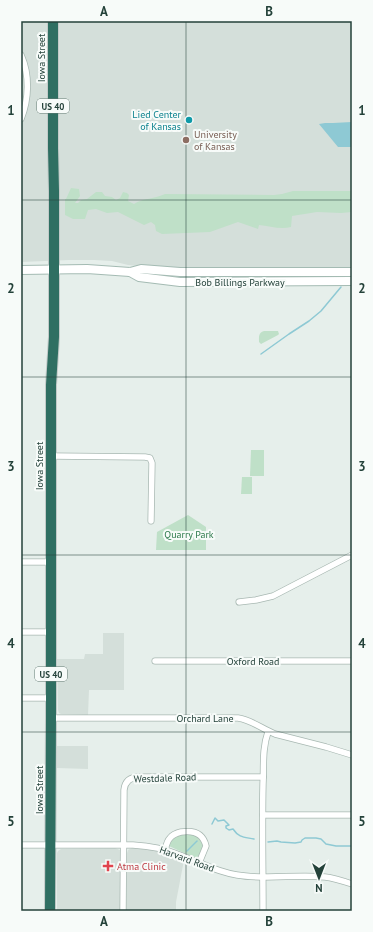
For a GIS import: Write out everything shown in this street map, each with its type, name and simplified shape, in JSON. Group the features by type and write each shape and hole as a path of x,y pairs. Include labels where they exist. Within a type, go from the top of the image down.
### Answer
{"highway":[{"name":"Iowa Street","path":"50,911 51,385 54,337 53,21"}],"main road":[{"name":"Bob Billings Parkway","path":"21,270 99,269 130,272 140,269 180,272 352,272"},
{"name":"Bob Billings Parkway","path":"130,272 139,278 180,282 352,281"}],"street":[{"path":"21,55 26,71 28,91 21,119"},
{"path":"51,456 145,456 150,458 152,462 151,521"},
{"path":"239,602 272,596 352,555"},
{"path":"21,562 51,562"},
{"path":"21,632 51,632"},
{"name":"Oxford Road","path":"155,660 352,661"},
{"path":"21,698 51,698"},
{"name":"Orchard Lane","path":"51,718 238,718 251,721 268,732 352,755"},
{"path":"263,911 263,777 264,748 268,732"},
{"name":"Westdale Road","path":"123,911 124,788 127,781 132,778 139,777 263,777"},
{"path":"263,815 352,815"},
{"path":"165,850 171,836 176,833 193,831 203,838 206,846 199,863"},
{"name":"Harvard Road","path":"21,845 150,846 180,854 216,870 231,874 263,877 327,878 352,884"}],"shaded area":[{"name":"University of Kansas","path":"21,21 352,21 352,269 169,269 94,260 21,262"},
{"path":"103,633 124,633 124,690 89,690 88,715 59,713 57,659 84,659 85,654 103,654"},
{"path":"57,746 88,746 88,769 57,768"},
{"path":"115,848 120,850 121,853 121,911 57,911 58,851 61,849"},
{"path":"132,848 153,850 184,860 176,902 176,911 126,911 127,853 128,850"}],"green space":[{"path":"71,188 79,189 80,196 75,203 87,199 96,192 102,192 105,196 112,197 116,200 120,198 123,192 129,195 128,201 134,204 165,194 274,195 293,191 352,191 352,212 317,212 292,216 291,227 287,228 259,225 258,229 238,222 210,232 162,234 156,231 155,225 151,222 144,225 118,212 107,213 96,209 88,210 85,219 73,219 65,215 65,199"},
{"path":"264,331 278,331 279,334 261,344 259,342 259,335"},
{"path":"251,450 264,450 264,476 250,476"},
{"path":"242,477 252,477 252,494 241,494"},
{"name":"Quarry Park","path":"188,515 206,527 206,550 156,550 157,532"},
{"path":"191,834 199,838 202,842 201,852 195,858 169,846 170,842 174,838 180,835"}],"water":[{"path":"352,122 352,147 338,147 319,124 325,123"}],"waterway":[{"path":"261,354 321,311 341,287"},
{"path":"212,824 215,818 218,821 224,820 229,825 226,826 229,830 233,829 240,836 254,839"},
{"path":"268,842 277,841 295,843 301,842 305,838 316,838 321,839 326,844 336,846 352,846"},
{"path":"187,851 197,841"}],"place":[{"name":"Lied Center of Kansas","path":"189,120"},
{"name":"University of Kansas","path":"186,140"},
{"name":"Atma Clinic","path":"108,866"}]}
